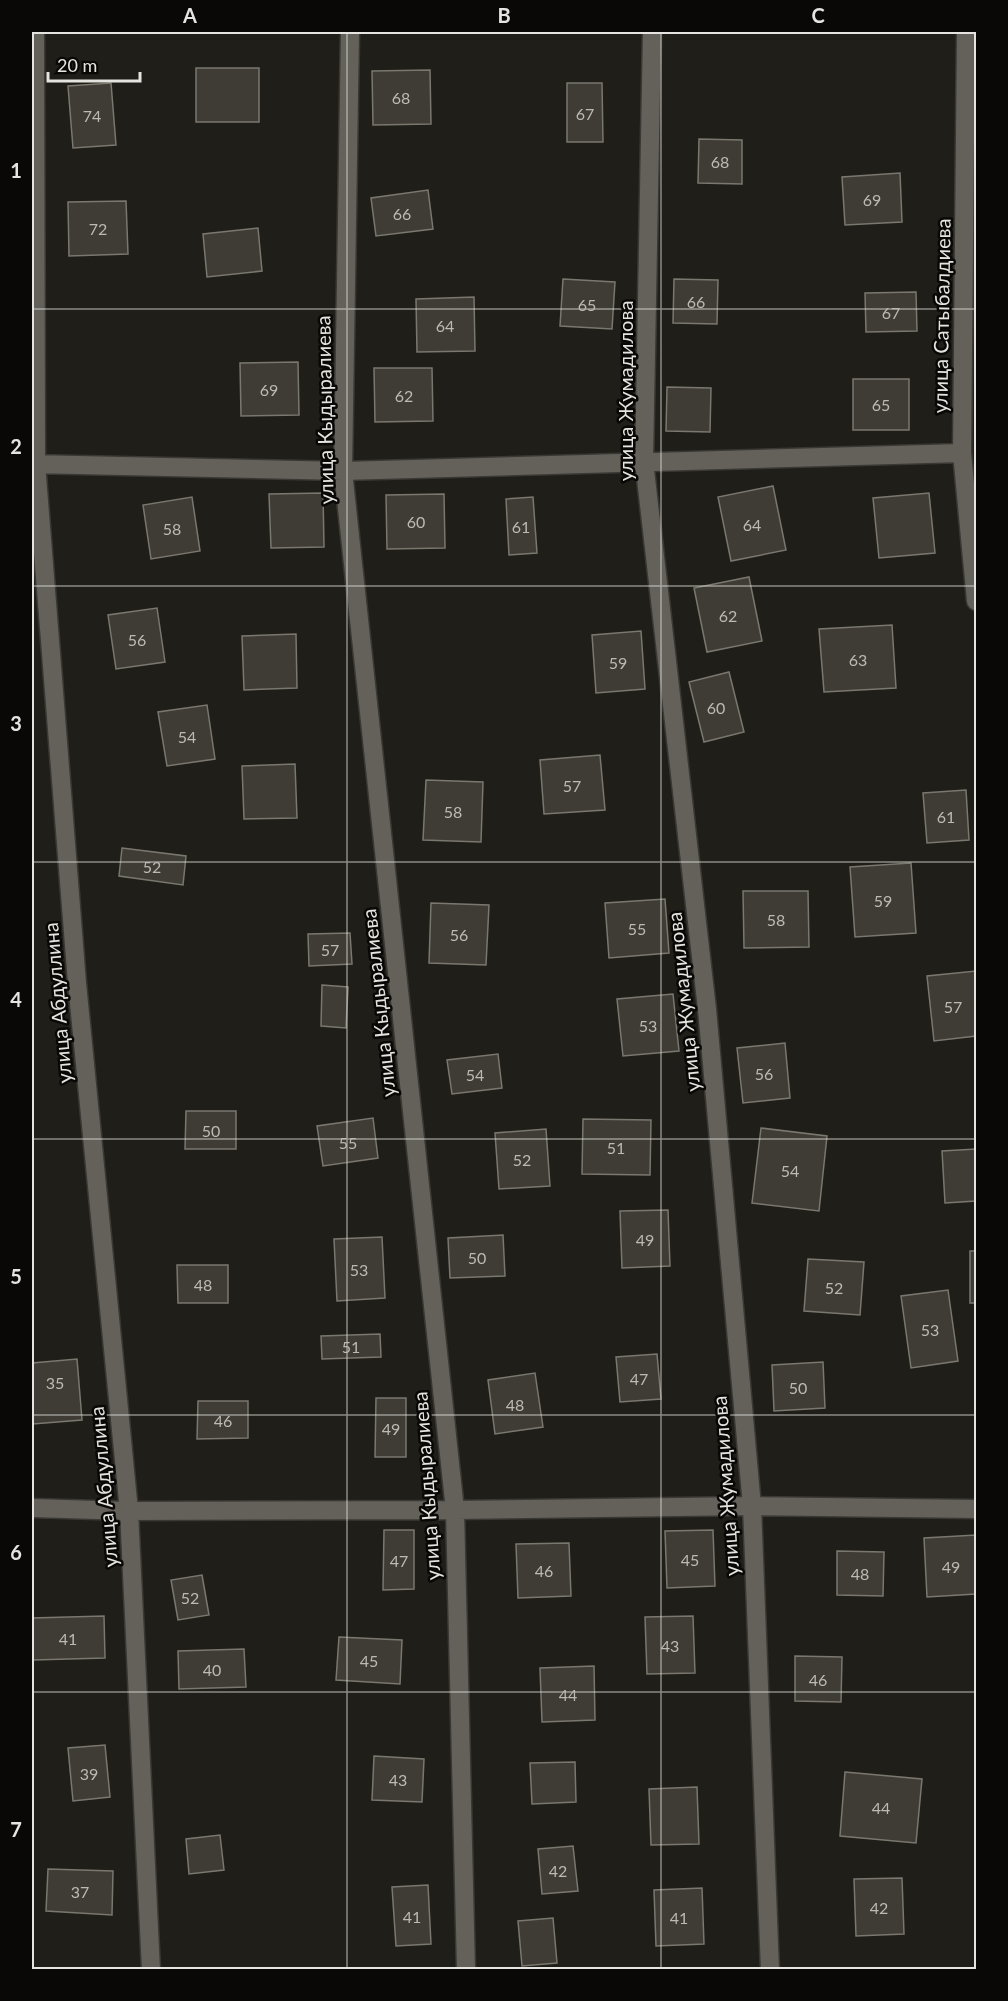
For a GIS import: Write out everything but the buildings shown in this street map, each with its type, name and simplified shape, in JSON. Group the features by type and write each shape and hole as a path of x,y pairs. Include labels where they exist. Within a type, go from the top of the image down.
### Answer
{"street":[{"name":"улица Абдуллина","path":"35,32 34,464 77,983 129,1511 151,1970"},
{"name":"улица Кыдыралиева","path":"350,32 344,471 455,1510 466,1970"},
{"name":"улица Жумадилова","path":"652,32 645,461 707,1009 752,1506 770,1970"},
{"name":"улица Сатыбалдиева","path":"966,32 962,453 976,601"},
{"path":"34,464 344,471 962,453"},
{"path":"32,1508 129,1511 752,1506 976,1509"}]}
